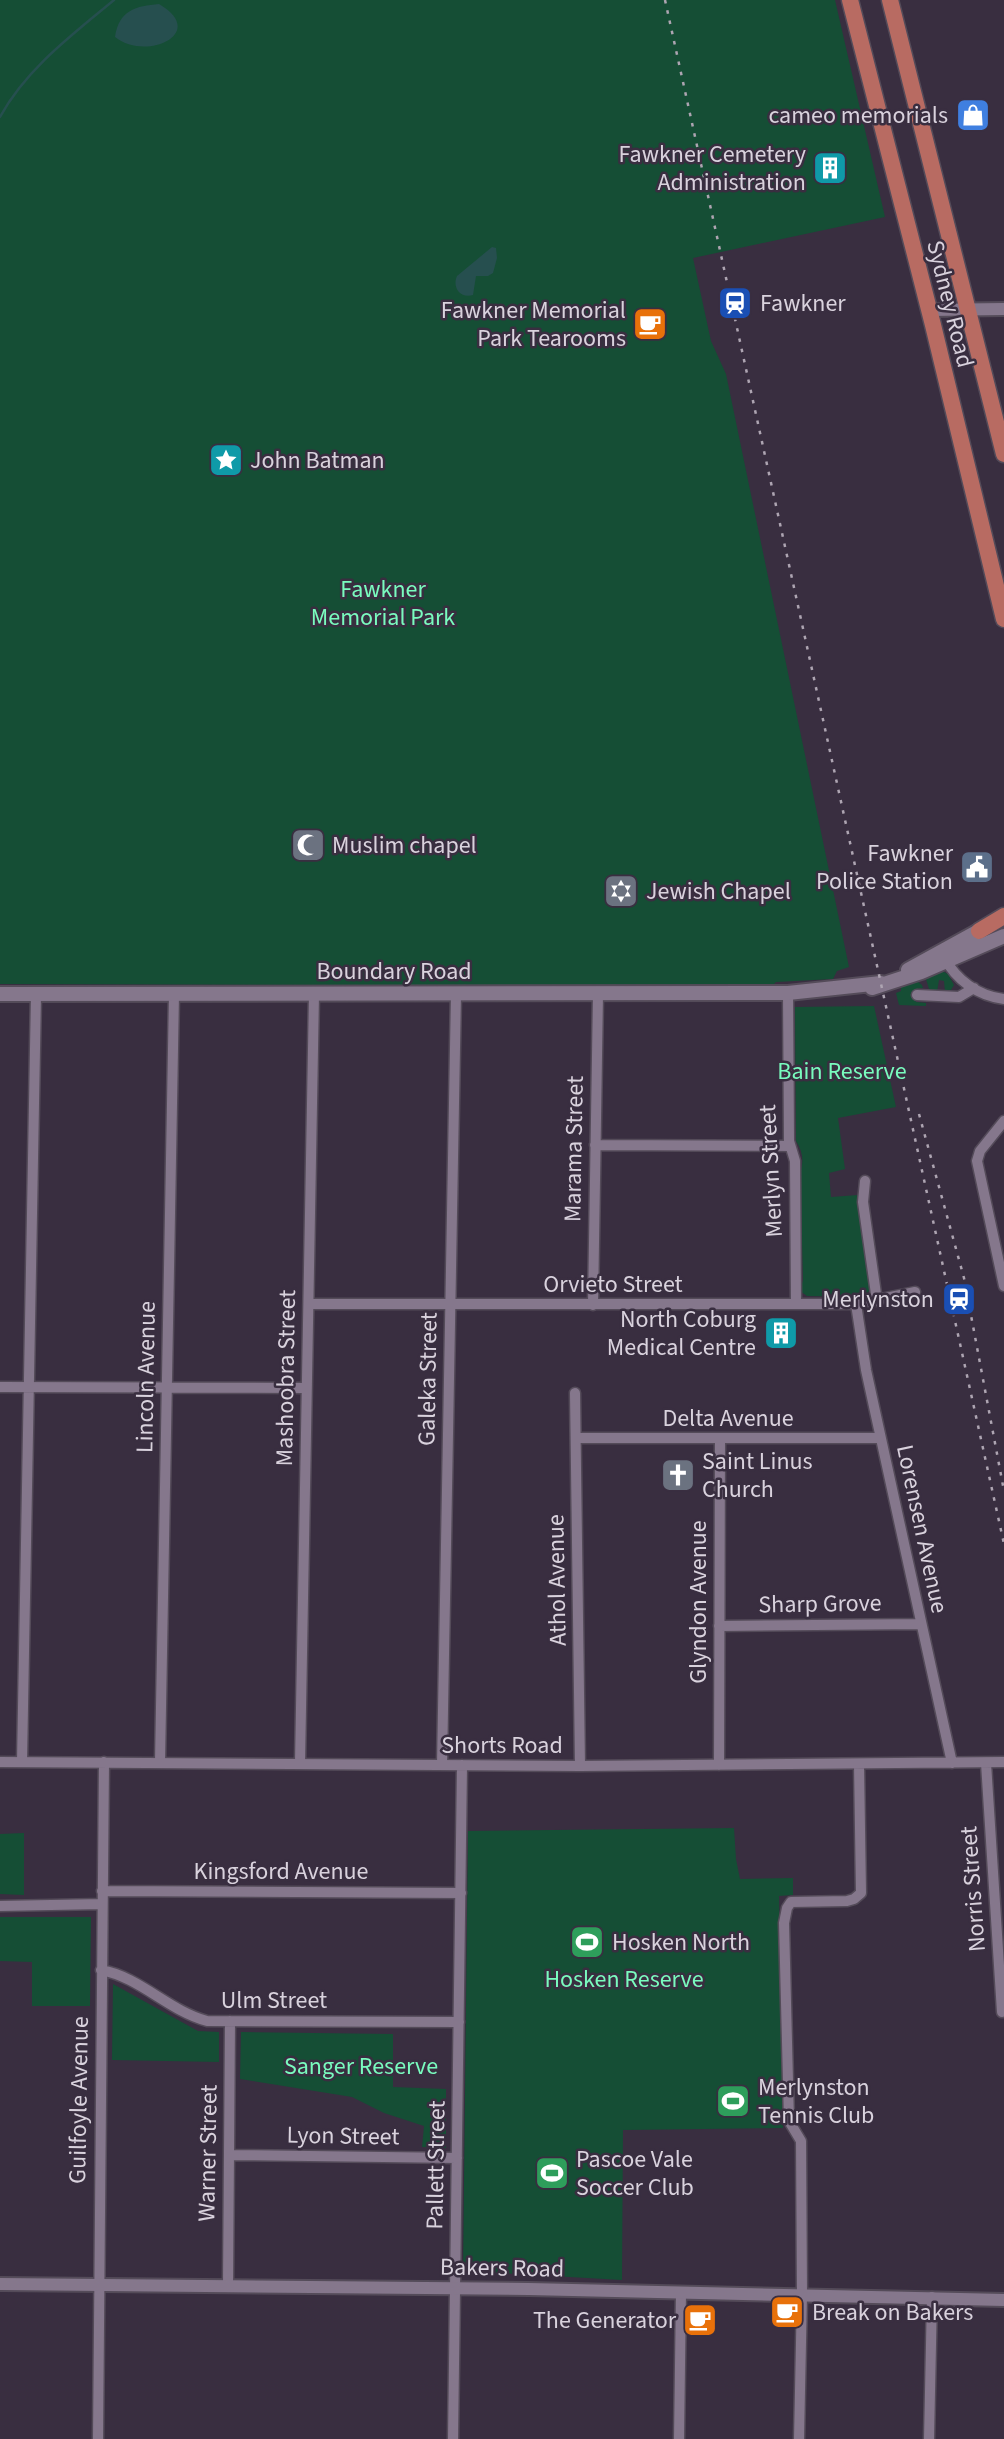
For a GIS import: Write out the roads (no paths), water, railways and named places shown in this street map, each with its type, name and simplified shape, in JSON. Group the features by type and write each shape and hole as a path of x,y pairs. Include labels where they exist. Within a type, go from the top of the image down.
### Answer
{"highway":[{"name":"Sydney Road","path":"850,0 1004,619"},
{"name":"Sydney Road","path":"890,0 1004,453"},
{"path":"979,931 1004,918"}],"main road":[{"name":"Boundary Road","path":"0,994 788,993 907,977 948,954 979,931"},
{"name":"Boundary Road","path":"948,954 1004,936"}],"street":[{"path":"929,310 1004,309"},
{"path":"948,954 964,981 986,995 1004,999"},
{"path":"950,997 964,981"},
{"path":"917,995 962,997 974,988"},
{"name":"Galeka Street","path":"442,1765 456,993"},
{"name":"Merlyn Street","path":"788,993 788,1121 790,1146 795,1161 796,1304"},
{"path":"22,1762 36,994"},
{"name":"Lincoln Avenue","path":"160,1762 174,994"},
{"name":"Mashoobra Street","path":"300,1763 314,994"},
{"name":"Marama Street","path":"593,1305 598,994"},
{"path":"1004,1121 980,1150 977,1161 1004,1286"},
{"path":"595,1145 790,1146"},
{"path":"865,1181 863,1202 877,1301"},
{"name":"Orvieto Street","path":"309,1304 856,1304 915,1292"},
{"name":"Lorensen Avenue","path":"856,1304 880,1438 952,1763"},
{"path":"0,1387 306,1388"},
{"name":"Athol Avenue","path":"575,1393 580,1766"},
{"name":"Delta Avenue","path":"576,1438 880,1438"},
{"name":"Glyndon Avenue","path":"719,1765 720,1439"},
{"name":"Sharp Grove","path":"719,1626 921,1624"},
{"name":"Shorts Road","path":"0,1762 580,1766 1004,1762"},
{"name":"Guilfoyle Avenue","path":"98,2439 104,1762"},
{"name":"Norris Street","path":"986,1763 1002,2012"},
{"path":"799,2439 801,2141 789,2121 784,1923 791,1902 847,1901 861,1893 859,1764"},
{"name":"Pallett Street","path":"453,2439 462,1765"},
{"name":"Kingsford Avenue","path":"102,1891 460,1893"},
{"path":"0,1906 102,1904"},
{"name":"Ulm Street","path":"101,1970 123,1977 200,2019 459,2022"},
{"name":"Warner Street","path":"228,2285 230,2021"},
{"name":"Lyon Street","path":"229,2155 457,2158"},
{"name":"Bakers Road","path":"0,2284 456,2288 1004,2300"},
{"path":"679,2439 681,2292"},
{"path":"929,2439 932,2298"}],"waterway":[{"path":"0,117 23,83 37,68 114,0"}],"railway":[{"path":"665,0 1004,1544"},
{"path":"919,1114 964,1278 1004,1491"}],"place":[{"name":"cameo memorials","path":"973,115"},
{"name":"Fawkner Cemetery Administration","path":"830,168"},
{"name":"Fawkner","path":"735,303"},
{"name":"Fawkner Memorial Park Tearooms","path":"650,324"},
{"name":"John Batman","path":"226,460"},
{"name":"Muslim chapel","path":"308,845"},
{"name":"Fawkner Police Station","path":"977,867"},
{"name":"Jewish Chapel","path":"621,891"},
{"name":"Merlynston","path":"959,1299"},
{"name":"North Coburg Medical Centre","path":"781,1333"},
{"name":"Saint Linus Church","path":"678,1475"},
{"name":"Hosken North","path":"587,1942"},
{"name":"Merlynston Tennis Club","path":"733,2101"},
{"name":"Pascoe Vale Soccer Club","path":"552,2173"},
{"name":"Break on Bakers","path":"787,2312"},
{"name":"The Generator","path":"700,2320"}],"park label":[{"name":"Fawkner Memorial Park","path":"383,603"},
{"name":"Bain Reserve","path":"842,1071"},
{"name":"Hosken Reserve","path":"624,1979"},
{"name":"Sanger Reserve","path":"361,2066"}]}
